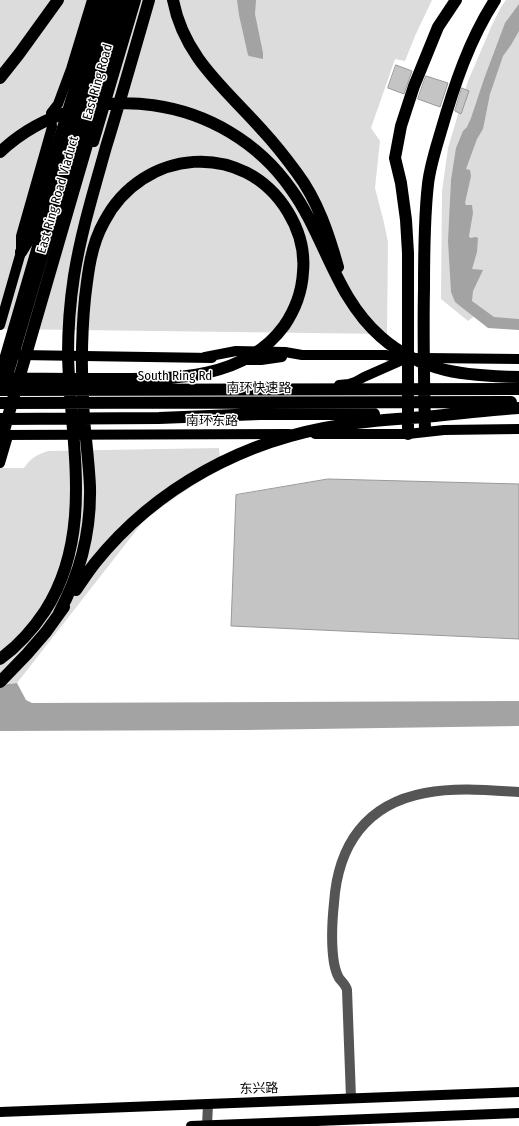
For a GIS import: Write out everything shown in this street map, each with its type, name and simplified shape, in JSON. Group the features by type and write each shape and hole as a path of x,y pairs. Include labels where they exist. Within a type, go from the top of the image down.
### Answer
{"highway":[{"path":"0,78 58,0"},
{"path":"21,252 30,239 102,0"},
{"name":"East Ring Road Viaduct","path":"3,398 117,0"},
{"name":"East Ring Road Viaduct","path":"3,398 129,0"},
{"path":"0,659 24,637 41,616 55,593 66,568 70,554 75,517 76,492 68,356 68,331 74,278 79,249 96,184 149,0"},
{"path":"173,0 176,14 196,56 218,84 263,130 298,174 309,193 330,239 347,295"},
{"path":"408,434 408,253 401,183 396,158 401,126 414,86 438,27 456,0"},
{"path":"425,431 424,254 428,182 450,97 477,31 495,0"},
{"path":"0,152 21,134 43,123 77,110 101,105 125,103 156,105 186,112 208,120 230,131 250,145 285,179 304,210 347,295 360,315 374,331 398,350 436,368 456,373 519,377"},
{"path":"0,378 63,379 79,379 86,379 94,379 102,379 110,379 118,379 126,379 180,377 212,372 244,360 269,344 285,324 297,300 303,275 303,258 299,236 291,216 276,195 256,178 232,167 198,161 172,165 148,175 127,190 107,215 100,230 93,252 88,276 83,326 82,347 82,375 82,382 90,488 89,521 83,553 77,574 59,613"},
{"name":"South Ring Rd","path":"3,398 519,389"},
{"path":"3,398 3,438"},
{"name":"南环快速路","path":"3,398 519,402"},
{"path":"0,682 32,649 46,632 95,564 120,536 139,517 168,494 213,465 253,448 301,433 341,425 519,408"},
{"path":"0,419 159,418 260,414 384,414 435,416"}],"main road":[{"path":"0,325 21,252 21,236 52,127 52,113 58,104 71,69 83,34 92,0"},
{"name":"East Ring Road","path":"0,373 3,354 109,0"},
{"name":"East Ring Road","path":"0,463 3,438 32,355 136,0"},
{"path":"3,354 205,357 236,352 285,352 302,354 385,355 407,358 519,359"},
{"path":"0,384 349,384 407,358"},
{"name":"南环东路","path":"3,438 408,434 444,430 519,429"},
{"name":"东兴路","path":"0,1112 519,1092"},
{"path":"192,1126 519,1113"}],"street":[{"path":"351,1098 347,990 336,973 332,934 335,885 339,869 350,843 361,826 370,818 392,804 425,792 488,790 519,792"},
{"path":"207,1126 208,1104"}],"shaded area":[{"path":"0,0 432,0 405,61 395,59 371,128 380,141 375,188 388,242 387,334 0,329"},
{"path":"237,0 256,0 255,14 263,59 248,55"},
{"path":"506,0 519,0 519,319 473,317 468,321 441,299 442,191 448,148 468,81 492,25"},
{"path":"519,4 519,31 503,56 490,94 483,129 477,139 466,169 470,170 471,176 465,203 466,205 472,205 473,213 469,236 470,238 478,238 477,252 472,269 483,270 473,291 472,301 494,317 519,319 519,330 488,328 455,302 451,292 448,241 451,180 456,148 463,131 467,127 471,118 505,23"},
{"path":"219,448 221,469 180,494 142,523 17,683 0,685 0,468 24,468 34,457 48,451"},
{"path":"17,683 26,700 32,703 519,701 519,726 245,730 0,731 0,685"}],"building":[{"path":"396,65 412,71 404,94 388,88"},
{"path":"426,76 448,83 440,107 418,99"},
{"path":"462,88 469,91 461,114 455,111"},
{"path":"328,479 519,484 519,639 231,626 236,495"}]}
